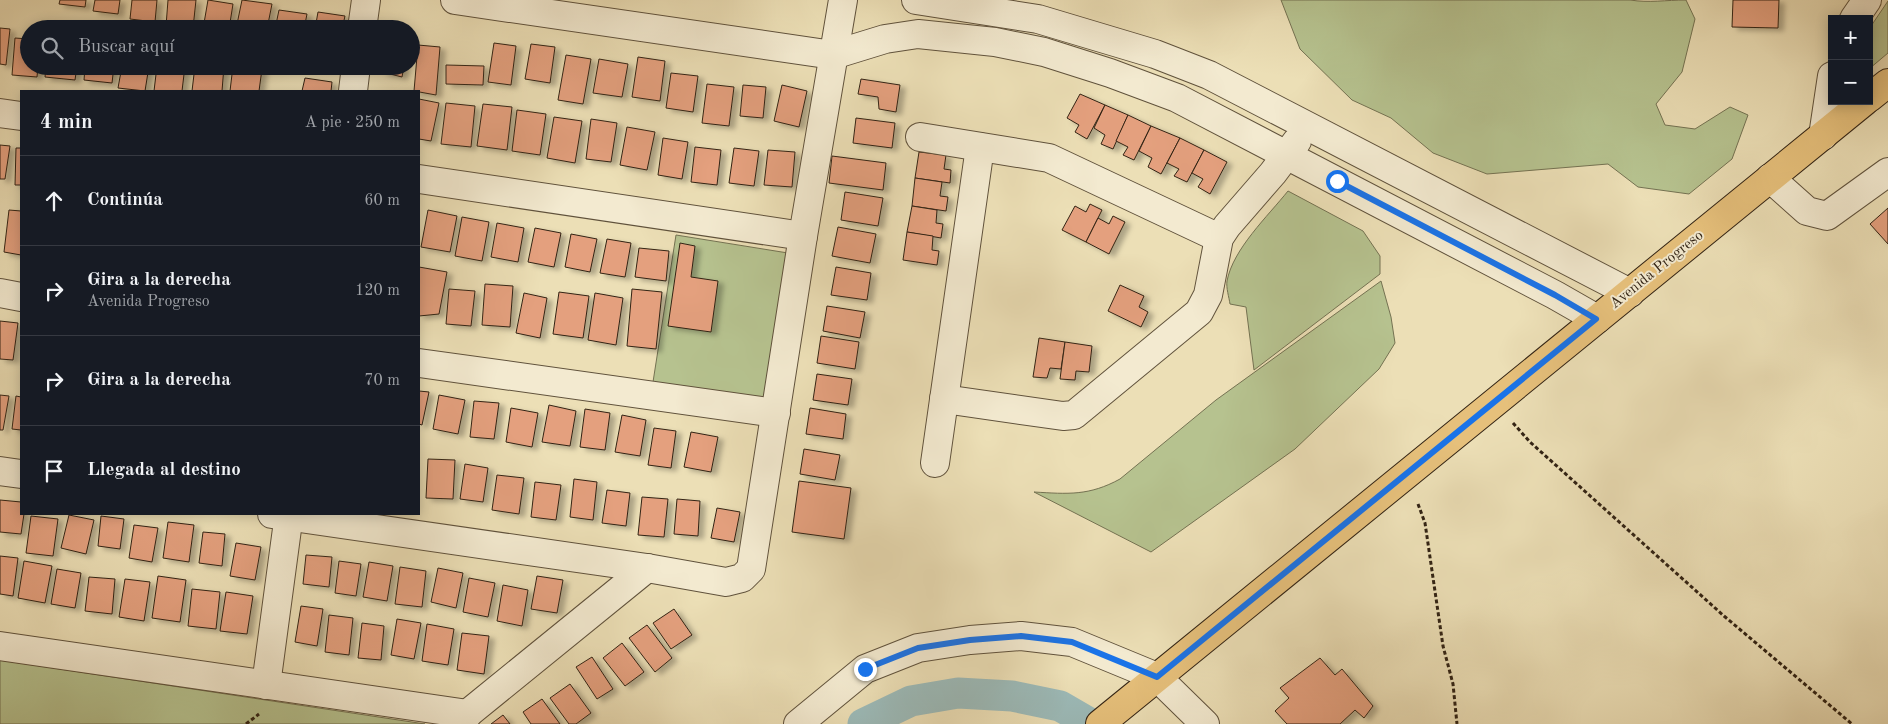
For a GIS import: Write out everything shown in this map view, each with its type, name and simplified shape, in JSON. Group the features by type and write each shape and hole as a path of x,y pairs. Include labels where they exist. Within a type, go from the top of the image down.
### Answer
{"main road":[{"path":"1873,95 1888,83"},
{"name":"Avenida Progreso","path":"1100,724 1860,105"}],"street":[{"path":"363,20 366,0"},
{"path":"455,0 833,55 902,36 918,34 995,42 1044,52 1110,73 1177,98 1555,295 1596,319"},
{"path":"266,685 283,515 647,568 726,582 742,578 751,569 803,236 843,0"},
{"path":"916,0 1038,19 1155,54 1209,75 1630,293"},
{"path":"1857,15 1867,0"},
{"path":"964,38 968,7"},
{"path":"352,90 355,75"},
{"path":"1823,136 1828,103"},
{"path":"0,113 20,116"},
{"path":"944,399 1064,416 1074,414 1199,312 1208,295 1219,238 1227,226 1274,173 1308,126"},
{"path":"920,137 1049,158 1219,238"},
{"path":"935,463 980,147"},
{"path":"1770,178 1806,210 1827,216 1888,172"},
{"path":"420,179 803,236"},
{"path":"0,293 20,297"},
{"path":"420,363 776,412"},
{"path":"0,471 20,474"},
{"path":"0,646 266,685 462,719 647,568"},
{"path":"798,724 865,669 918,648 970,640 1021,636 1072,642 1157,677 1205,724"}],"path":[{"path":"1494,402 1530,442 1724,616 1852,724"},
{"path":"1408,473 1425,523 1443,646 1453,684 1457,724"}],"green space":[{"path":"1281,0 1686,0 1695,19 1682,72 1656,104 1665,125 1695,129 1730,107 1748,115 1732,159 1689,194 1638,187 1608,164 1487,174 1433,153 1391,118 1352,100 1300,49"},
{"path":"1888,1 1888,53 1873,66 1873,60 1873,23"},
{"path":"1288,191 1363,231 1380,256 1380,274 1254,370 1246,307 1230,304 1227,281 1236,257 1244,245"},
{"path":"676,235 788,253 765,400 653,382"},
{"path":"1381,281 1391,317 1395,343 1379,369 1295,449 1151,552 1034,492 1078,493 1109,485 1120,479 1216,400"},
{"path":"0,660 425,724 0,724"}],"building":[{"path":"60,0 86,0 85,7 59,4"},
{"path":"95,0 120,0 118,14 93,11"},
{"path":"132,0 157,0 155,20 130,19"},
{"path":"168,0 196,0 194,20 166,20"},
{"path":"208,0 233,4 230,20 205,20"},
{"path":"242,0 272,4 269,20 238,20"},
{"path":"1733,0 1779,0 1778,28 1732,27"},
{"path":"279,10 307,14 306,20 277,20"},
{"path":"318,12 345,16 344,20 317,20"},
{"path":"0,28 10,29 6,65 0,64"},
{"path":"15,38 20,38 20,75 37,75 37,77 12,75"},
{"path":"494,43 516,46 511,85 488,82"},
{"path":"531,44 555,47 550,83 525,79"},
{"path":"420,45 440,47 436,95 414,90 415,75 420,75"},
{"path":"566,55 591,59 583,104 558,100"},
{"path":"638,57 665,61 660,101 632,97"},
{"path":"599,59 628,64 622,97 593,93"},
{"path":"446,65 484,66 483,85 446,84"},
{"path":"671,73 698,76 693,112 666,108"},
{"path":"45,75 76,75 75,80 45,77"},
{"path":"84,75 113,75 112,83 84,80"},
{"path":"120,75 148,75 145,90 118,88"},
{"path":"156,75 184,75 182,90 154,90"},
{"path":"194,75 223,75 222,90 192,90"},
{"path":"232,75 261,75 259,90 230,90"},
{"path":"305,78 332,82 331,90 302,90"},
{"path":"861,79 900,85 896,112 879,109 878,97 858,94"},
{"path":"707,84 734,87 729,126 702,123"},
{"path":"743,85 766,87 763,118 740,116"},
{"path":"782,85 807,91 799,127 774,121"},
{"path":"1080,94 1105,105 1087,139 1075,132 1079,125 1067,118"},
{"path":"420,99 439,103 431,141 420,139"},
{"path":"446,103 475,106 471,147 441,144"},
{"path":"483,104 512,107 507,150 477,146"},
{"path":"1105,105 1128,115 1113,149 1101,144 1105,135 1094,128"},
{"path":"517,110 546,114 540,155 512,151"},
{"path":"1128,115 1151,126 1134,160 1123,155 1128,147 1116,141"},
{"path":"554,117 582,121 575,163 547,158"},
{"path":"856,118 895,123 892,148 853,143"},
{"path":"591,119 617,123 611,162 586,159"},
{"path":"1151,126 1180,138 1161,174 1148,167 1152,158 1139,151"},
{"path":"627,127 655,132 647,170 620,165"},
{"path":"663,138 688,142 682,179 658,175"},
{"path":"1180,138 1204,150 1187,182 1174,176 1179,169 1167,163"},
{"path":"0,145 10,146 5,179 0,179"},
{"path":"695,147 721,150 717,185 691,182"},
{"path":"16,148 20,148 20,185 15,185"},
{"path":"734,148 759,151 754,186 729,183"},
{"path":"768,150 795,152 792,187 764,185"},
{"path":"1204,150 1227,162 1210,194 1198,187 1203,179 1192,173"},
{"path":"919,152 946,155 944,169 951,170 950,183 915,178"},
{"path":"832,156 886,163 883,190 829,183"},
{"path":"915,178 942,182 940,196 948,197 946,211 912,206"},
{"path":"845,192 883,198 878,226 841,220"},
{"path":"1090,204 1102,210 1086,242 1062,230 1075,206 1086,212"},
{"path":"912,206 937,210 936,223 943,224 941,238 907,232"},
{"path":"1888,208 1888,244 1870,224"},
{"path":"9,210 20,211 20,255 4,252"},
{"path":"428,210 457,216 450,252 421,247"},
{"path":"1113,216 1125,222 1109,254 1086,242 1098,218 1109,224"},
{"path":"462,217 489,222 482,261 455,256"},
{"path":"497,223 524,228 518,262 491,257"},
{"path":"838,227 876,234 870,263 832,256"},
{"path":"535,228 561,233 554,267 528,262"},
{"path":"907,232 933,236 932,250 939,251 937,265 903,260"},
{"path":"571,234 597,239 590,272 565,267"},
{"path":"607,239 631,243 625,277 600,273"},
{"path":"680,243 695,246 691,277 718,281 711,332 668,326"},
{"path":"639,248 669,251 666,281 635,277"},
{"path":"420,267 447,272 439,314 420,316"},
{"path":"836,267 871,273 867,300 831,295"},
{"path":"485,284 513,286 510,327 482,325"},
{"path":"1120,285 1144,296 1139,307 1148,312 1141,327 1108,311"},
{"path":"449,289 475,291 471,326 446,324"},
{"path":"632,289 662,292 656,349 627,346"},
{"path":"559,292 589,296 583,338 553,334"},
{"path":"524,293 547,298 540,338 516,333"},
{"path":"595,293 623,298 616,345 588,340"},
{"path":"827,306 865,312 860,338 823,331"},
{"path":"0,321 18,323 13,360 0,359"},
{"path":"821,336 859,342 855,369 817,363"},
{"path":"1039,338 1065,342 1061,369 1050,368 1047,378 1033,377"},
{"path":"1065,342 1092,346 1089,372 1076,371 1075,380 1060,379"},
{"path":"817,374 852,379 848,405 813,400"},
{"path":"420,391 429,392 422,425 420,424"},
{"path":"0,395 9,396 3,430 0,430"},
{"path":"439,395 465,400 458,434 433,429"},
{"path":"16,396 20,397 20,430 12,429"},
{"path":"474,401 499,403 494,439 470,437"},
{"path":"549,405 576,411 570,446 542,442"},
{"path":"511,408 538,413 532,447 506,442"},
{"path":"810,408 846,414 843,439 806,434"},
{"path":"585,409 610,413 605,450 580,447"},
{"path":"622,415 646,420 640,456 615,452"},
{"path":"654,428 676,431 671,468 648,465"},
{"path":"691,432 718,437 711,472 684,467"},
{"path":"804,449 840,455 835,480 800,474"},
{"path":"428,459 455,460 453,499 426,498"},
{"path":"465,464 488,468 483,502 460,499"},
{"path":"497,475 524,478 519,514 492,510"},
{"path":"574,479 597,482 593,520 570,517"},
{"path":"799,481 851,488 844,539 792,532"},
{"path":"535,482 561,485 556,520 531,517"},
{"path":"607,490 630,493 626,526 602,523"},
{"path":"642,497 668,499 664,537 638,535"},
{"path":"677,499 700,501 698,536 674,534"},
{"path":"0,500 20,502 20,515 24,515 21,534 0,532"},
{"path":"717,508 740,512 734,542 711,538"},
{"path":"69,515 94,520 86,554 61,548"},
{"path":"31,516 58,519 53,556 26,553"},
{"path":"101,516 124,519 120,549 98,546"},
{"path":"168,522 194,525 189,562 163,558"},
{"path":"134,525 158,528 152,562 129,558"},
{"path":"203,532 225,534 222,566 199,563"},
{"path":"236,543 261,547 255,580 230,576"},
{"path":"306,555 332,557 329,587 303,584"},
{"path":"0,556 18,558 13,596 0,594"},
{"path":"24,561 52,566 45,603 18,598"},
{"path":"339,561 361,564 356,596 335,593"},
{"path":"369,562 393,566 387,601 363,597"},
{"path":"400,567 426,571 422,607 395,604"},
{"path":"438,568 463,573 456,608 431,602"},
{"path":"57,569 81,573 75,608 51,604"},
{"path":"158,576 186,580 180,622 152,618"},
{"path":"537,576 563,580 557,613 531,609"},
{"path":"89,577 115,579 112,614 85,611"},
{"path":"469,578 495,583 488,617 463,612"},
{"path":"125,579 150,582 144,621 119,617"},
{"path":"503,585 528,590 522,626 497,621"},
{"path":"192,589 220,592 216,629 188,626"},
{"path":"226,592 253,596 247,634 220,631"},
{"path":"301,606 323,609 317,646 295,642"},
{"path":"674,609 692,635 671,649 653,623"},
{"path":"329,615 353,618 349,655 325,652"},
{"path":"397,619 421,623 414,659 391,655"},
{"path":"362,623 384,626 381,660 358,658"},
{"path":"427,624 454,629 448,665 422,661"},
{"path":"647,625 672,658 655,672 629,638"},
{"path":"462,633 489,636 484,674 457,670"},
{"path":"622,643 644,672 625,686 603,658"},
{"path":"592,657 613,689 597,699 576,667"},
{"path":"1320,658 1335,675 1342,669 1373,706 1364,718 1355,710 1340,724 1287,724 1275,711 1289,698 1280,688"},
{"path":"570,684 591,713 576,724 569,724 550,698"},
{"path":"542,699 560,724 531,724 523,712"},
{"path":"503,715 510,724 491,724"}],"waterway":[{"path":"863,724 911,701 958,693 1012,696 1060,706 1091,724"}],"route":[{"path":"865,669 918,648 970,640 1021,636 1072,642 1157,677 1596,319 1555,295 1337,181"}]}
